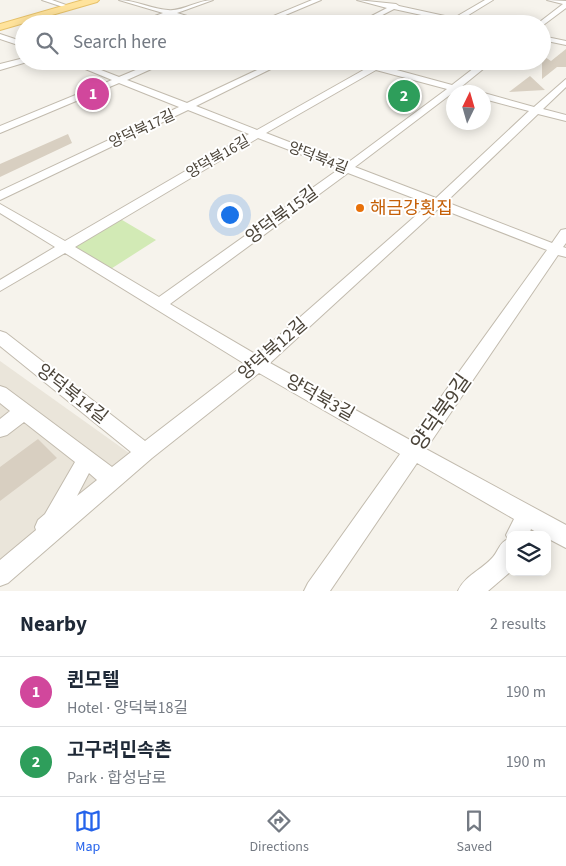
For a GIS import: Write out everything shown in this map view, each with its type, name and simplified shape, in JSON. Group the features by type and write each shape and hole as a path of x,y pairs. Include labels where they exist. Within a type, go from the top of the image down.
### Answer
{"main road":[{"path":"28,15 80,0"},
{"path":"44,15 94,0"},
{"path":"0,23 15,19"},
{"path":"0,28 15,24"}],"street":[{"path":"45,0 63,5"},
{"path":"122,0 177,15"},
{"path":"163,15 210,0"},
{"path":"280,15 318,0"},
{"path":"360,0 424,15"},
{"path":"377,15 408,0"},
{"path":"464,15 490,0"},
{"path":"550,0 566,4"},
{"path":"551,16 566,4"},
{"path":"0,36 15,42"},
{"path":"551,40 566,43"},
{"path":"0,67 15,63"},
{"name":"양덕북4길","path":"94,70 561,251"},
{"path":"0,130 144,70"},
{"name":"양덕북17길","path":"0,196 264,70"},
{"name":"양덕북16길","path":"0,286 256,134 370,70"},
{"path":"382,70 446,86"},
{"name":"양덕북15길","path":"457,85 477,70"},
{"name":"양덕북12길","path":"0,575 145,452 258,364 437,204 566,82"},
{"name":"양덕북15길","path":"159,304 346,169 446,93"},
{"path":"491,98 566,118"},
{"name":"양덕북3길","path":"0,208 258,364 566,537"},
{"name":"양덕북9길","path":"316,591 414,450 561,251 566,233"},
{"name":"양덕북14길","path":"0,337 145,452"},
{"path":"0,393 112,479"},
{"path":"0,429 24,411"},
{"path":"0,562 53,521 86,460"},
{"path":"519,531 528,514"},
{"path":"470,591 501,564 506,556"}],"shaded area":[{"path":"0,361 129,453 105,480 0,569"}],"green space":[{"path":"117,217 156,240 106,272 64,247"}],"building":[{"path":"566,49 566,67 557,67 542,79 542,70 551,70 551,61"},
{"path":"530,76 545,90 509,92"},
{"path":"68,134 72,143 0,177 0,164"},
{"path":"38,439 57,458 0,501 0,467"}],"place":[{"name":"퀸모텔","path":"93,94"},
{"name":"고구려민속촌","path":"404,96"},
{"name":"해금강횟집","path":"360,208"}]}
